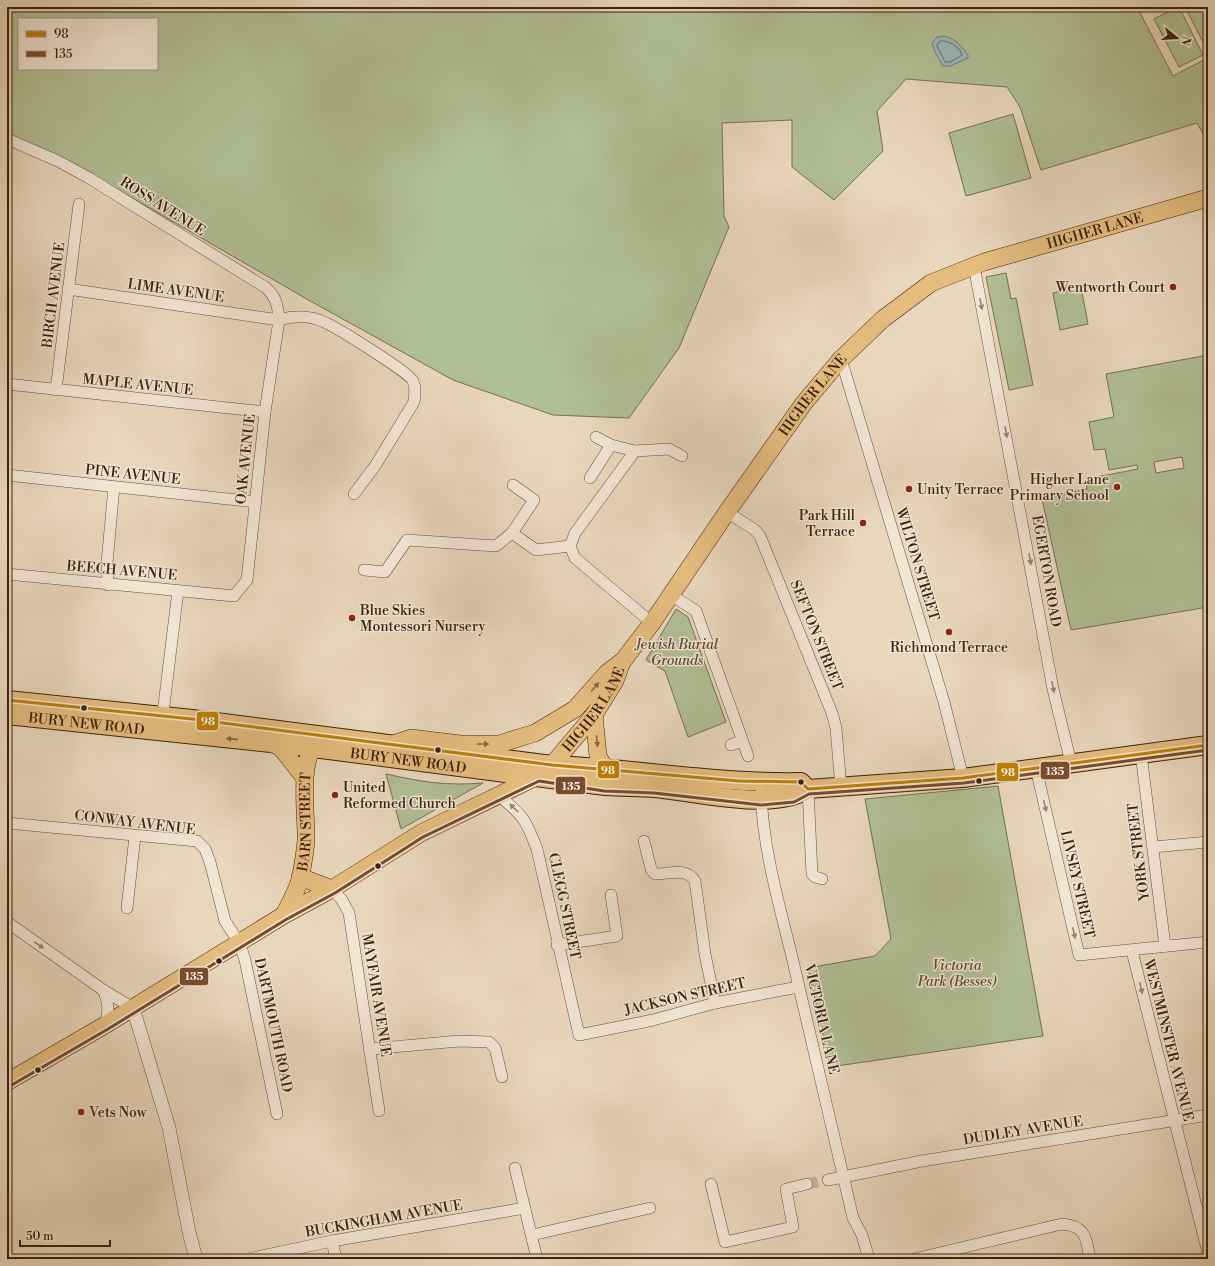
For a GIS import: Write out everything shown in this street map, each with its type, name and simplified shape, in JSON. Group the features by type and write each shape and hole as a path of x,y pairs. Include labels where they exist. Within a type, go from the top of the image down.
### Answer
{"highway":[{"name":"BURY NEW ROAD","path":"7,700 162,724 271,743 538,776 605,786 654,788 705,795 761,791"},
{"name":"BURY NEW ROAD","path":"7,715 327,735 390,745 552,765 604,767 721,780 761,791 793,797 808,789 841,788 963,778 1208,745"}],"main road":[{"name":"HIGHER LANE","path":"7,1082 240,944 284,915 332,889 421,833 538,776 552,765 594,715 616,681 622,662 652,623 727,512 804,403 841,359 884,318 931,283 974,266 1208,198"},
{"path":"390,745 411,738 460,744 499,744 535,734 575,708 608,674 622,662"},
{"path":"594,715 598,756 604,767"},
{"name":"BARN STREET","path":"284,915 300,877 306,842 304,777 306,763 319,739 327,735"},
{"path":"271,743 280,748 304,777"},
{"path":"300,877 332,889"}],"street":[{"name":"ROSS AVENUE","path":"7,139 58,161 89,178 265,287 275,298 279,320"},
{"name":"BIRCH AVENUE","path":"56,390 79,204"},
{"name":"EGERTON ROAD","path":"974,266 1054,689 1071,763"},
{"name":"LIME AVENUE","path":"68,289 279,320 293,316 323,321 402,369 413,380 416,392 414,402 375,466 354,494"},
{"name":"OAK AVENUE","path":"234,596 247,580 265,412 279,320"},
{"name":"WILTON STREET","path":"841,359 944,702 963,778"},
{"name":"MAPLE AVENUE","path":"7,384 265,412"},
{"path":"596,437 611,445 635,451 669,449 682,456"},
{"path":"590,478 611,445"},
{"path":"635,451 575,533 570,546 575,558 652,623"},
{"name":"PINE AVENUE","path":"7,475 256,502"},
{"path":"364,570 385,572 407,540 496,546 512,533 534,500 513,485"},
{"path":"108,584 107,563 114,487"},
{"name":"SEFTON STREET","path":"727,512 755,530 760,536 785,596 832,713 836,728 841,788"},
{"path":"512,533 536,550 570,546"},
{"name":"BEECH AVENUE","path":"7,574 234,596"},
{"path":"162,724 178,591"},
{"path":"671,595 696,611 748,756"},
{"path":"731,745 742,741"},
{"name":"YORK STREET","path":"1141,754 1165,946"},
{"name":"LIVSEY STREET","path":"1036,768 1079,955 1208,942"},
{"path":"808,789 810,867 815,878 822,879"},
{"name":"VICTORIA LANE","path":"761,791 761,811 775,886 798,987 853,1218 862,1234 869,1259"},
{"name":"CLEGG STREET","path":"498,795 516,810 528,824 537,849 557,945 579,1035"},
{"name":"CONWAY AVENUE","path":"7,824 198,841 205,849 210,862 225,921 240,944"},
{"path":"127,908 135,836"},
{"path":"644,841 651,869 655,874 684,872 690,874 695,881 705,954 715,1003"},
{"path":"1153,847 1208,842"},
{"name":"MAYFAIR AVENUE","path":"332,889 342,900 349,913 379,1111"},
{"path":"557,945 616,936 611,895"},
{"path":"7,922 103,990 133,1008 169,1128 189,1232 196,1259"},
{"name":"DARTMOUTH ROAD","path":"240,944 245,960 278,1114"},
{"name":"WESTMINSTER AVENUE","path":"1132,950 1208,1253"},
{"name":"JACKSON STREET","path":"579,1035 654,1020 715,1003 798,987"},
{"path":"103,990 108,1002 105,1025"},
{"path":"370,1049 459,1041 489,1042 496,1052 502,1077"},
{"name":"DUDLEY AVENUE","path":"828,1180 922,1161 1208,1115"},
{"path":"515,1168 537,1259"},
{"path":"711,1184 725,1242 793,1227 786,1189 807,1184"},
{"name":"BUCKINGHAM AVENUE","path":"248,1259 332,1241 525,1208"},
{"path":"532,1235 650,1208"},
{"path":"914,1259 1062,1224 1073,1225 1081,1230 1086,1240 1090,1259"},
{"path":"332,1241 336,1259"}],"green space":[{"path":"7,7 1137,7 1173,76 1208,58 1208,143 1197,123 1041,170 1020,107 1007,87 906,79 877,111 883,151 834,200 792,167 792,120 722,123 724,216 729,227 679,348 629,418 553,415 453,380 312,302 94,176 7,134"},
{"path":"1179,7 1203,55 1179,67 1154,19"},
{"path":"1185,7 1208,7 1208,52"},
{"path":"1013,114 1031,178 966,196 949,133"},
{"path":"1006,273 1011,299 1016,298 1033,385 1009,390 986,277"},
{"path":"1081,287 1088,324 1060,330 1053,293"},
{"path":"1208,355 1208,607 1071,630 1042,499 1087,489 1086,479 1138,469 1137,465 1109,470 1105,449 1094,450 1089,422 1114,417 1106,374","holes":["1182,457 1184,468 1156,473 1154,462"]},
{"name":"Jewish Burial Grounds","path":"676,609 688,617 726,722 688,737 665,671 646,660"},
{"path":"386,774 434,783 483,783 401,829"},
{"name":"Victoria Park (Besses)","path":"998,786 1043,1036 830,1067 808,968 875,956 891,939 865,799"}],"water":[{"path":"945,36 961,46 968,55 968,58 950,66 943,66 932,44 937,37"}],"tunnel":[{"path":"807,1184 828,1180"}],"transit line":[{"name":"98","path":"7,700 192,719 552,765 739,781 801,782 808,789 963,778 1208,745"},
{"name":"135","path":"10,1086 108,1029 287,919 335,893 423,837 539,781 604,791 654,793 761,805 794,802 809,794 964,783 1208,750"}],"place":[{"name":"Wentworth Court","path":"1173,287"},
{"name":"Higher Lane Primary School","path":"1117,487"},
{"name":"Unity Terrace","path":"909,489"},
{"name":"Park Hill Terrace","path":"863,523"},
{"name":"Blue Skies Montessori Nursery","path":"352,618"},
{"name":"Richmond Terrace","path":"949,632"},
{"name":"United Reformed Church","path":"335,795"},
{"name":"Vets Now","path":"81,1112"}]}
